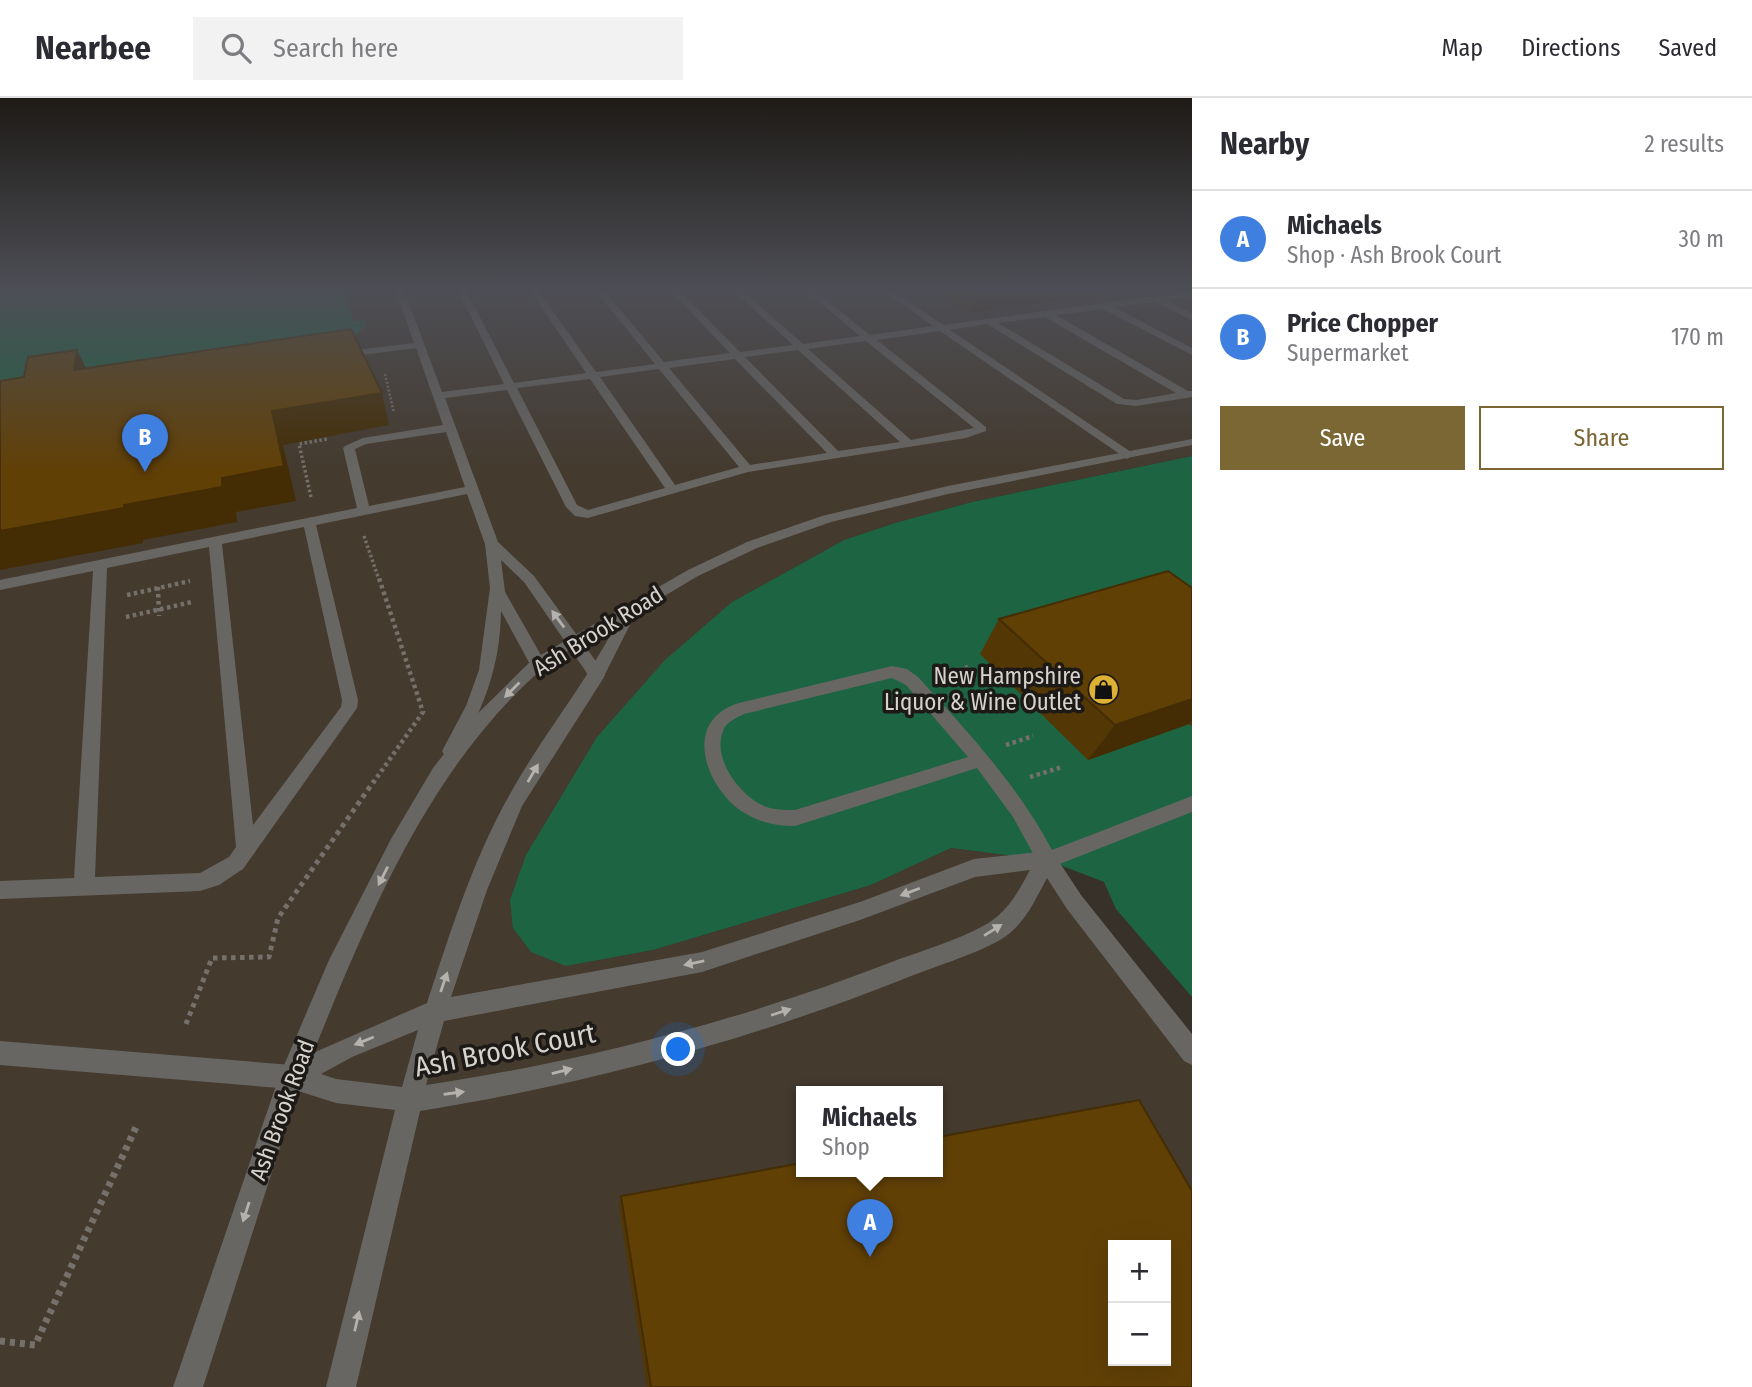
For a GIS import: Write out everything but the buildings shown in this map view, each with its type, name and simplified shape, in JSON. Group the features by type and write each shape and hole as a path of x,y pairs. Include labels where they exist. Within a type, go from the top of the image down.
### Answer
{"street":[{"path":"325,356 375,350"},
{"path":"421,350 492,544 496,581 491,655 486,676 471,715 439,773"},
{"path":"494,350 572,507 580,513 600,513 747,469 966,435 982,429 885,350"},
{"path":"576,350 673,491"},
{"path":"649,350 747,469"},
{"path":"733,350 835,455"},
{"path":"438,396 779,350"},
{"path":"805,350 909,444"},
{"path":"974,350 1127,455"},
{"path":"1036,350 1121,402 1136,403 1189,394"},
{"path":"1111,350 1189,394"},
{"path":"364,510 349,449 363,441 449,428"},
{"name":"Ash Brook Road","path":"188,1387 291,1077 337,967 398,845 439,773 475,727 538,664 693,573 752,545 827,519 935,493 1192,442"},
{"path":"0,585 471,489"},
{"path":"0,890 212,880 227,872 246,850 349,708 309,522"},
{"path":"215,541 246,850"},
{"path":"492,544 529,579 597,676"},
{"path":"84,887 100,564"},
{"path":"496,581 507,612 538,664"},
{"path":"341,1387 411,1100 435,1011 467,916 506,819 550,744 597,676 629,612"},
{"path":"980,760 795,818 777,818 751,808 735,794 721,774 711,737 719,721 739,709 891,672 901,673 912,681 980,760 1031,826 1047,860 1081,911 1192,1054"},
{"path":"1047,860 1192,804"},
{"name":"Ash Brook Court","path":"291,1077 344,1049 435,1011 702,962 825,924 975,868 1047,860"},
{"name":"Ash Brook Court","path":"291,1077 336,1091 411,1100 495,1087 647,1050 845,991 992,933 1017,913 1047,860"},
{"path":"0,1053 291,1077"}],"path":[{"path":"186,1024 212,958 270,957 278,918 422,712 423,706 360,525"},
{"path":"99,601 218,575"},
{"path":"158,580 159,617"},
{"path":"97,623 220,596"},
{"path":"0,1341 35,1345 137,1125"}],"shaded area":[{"path":"198,350 1192,350 1192,456 972,502 895,523 844,540 732,602 566,966 653,950 871,885 951,848 1047,860 1192,1053 1192,1387 0,1387 0,378"}],"green space":[{"path":"0,350 237,350 0,382"},
{"path":"1192,456 1192,997 1116,909 1104,882 1047,860 951,848 871,885 653,950 566,966 531,952 513,928 510,900 526,855 597,737 665,660 732,602 844,540 895,523 972,502"}],"place":[{"name":"Price Chopper","path":"145,472"},
{"name":"New Hampshire Liquor & Wine Outlet","path":"1104,689"},
{"name":"Michaels","path":"870,1257"}]}
